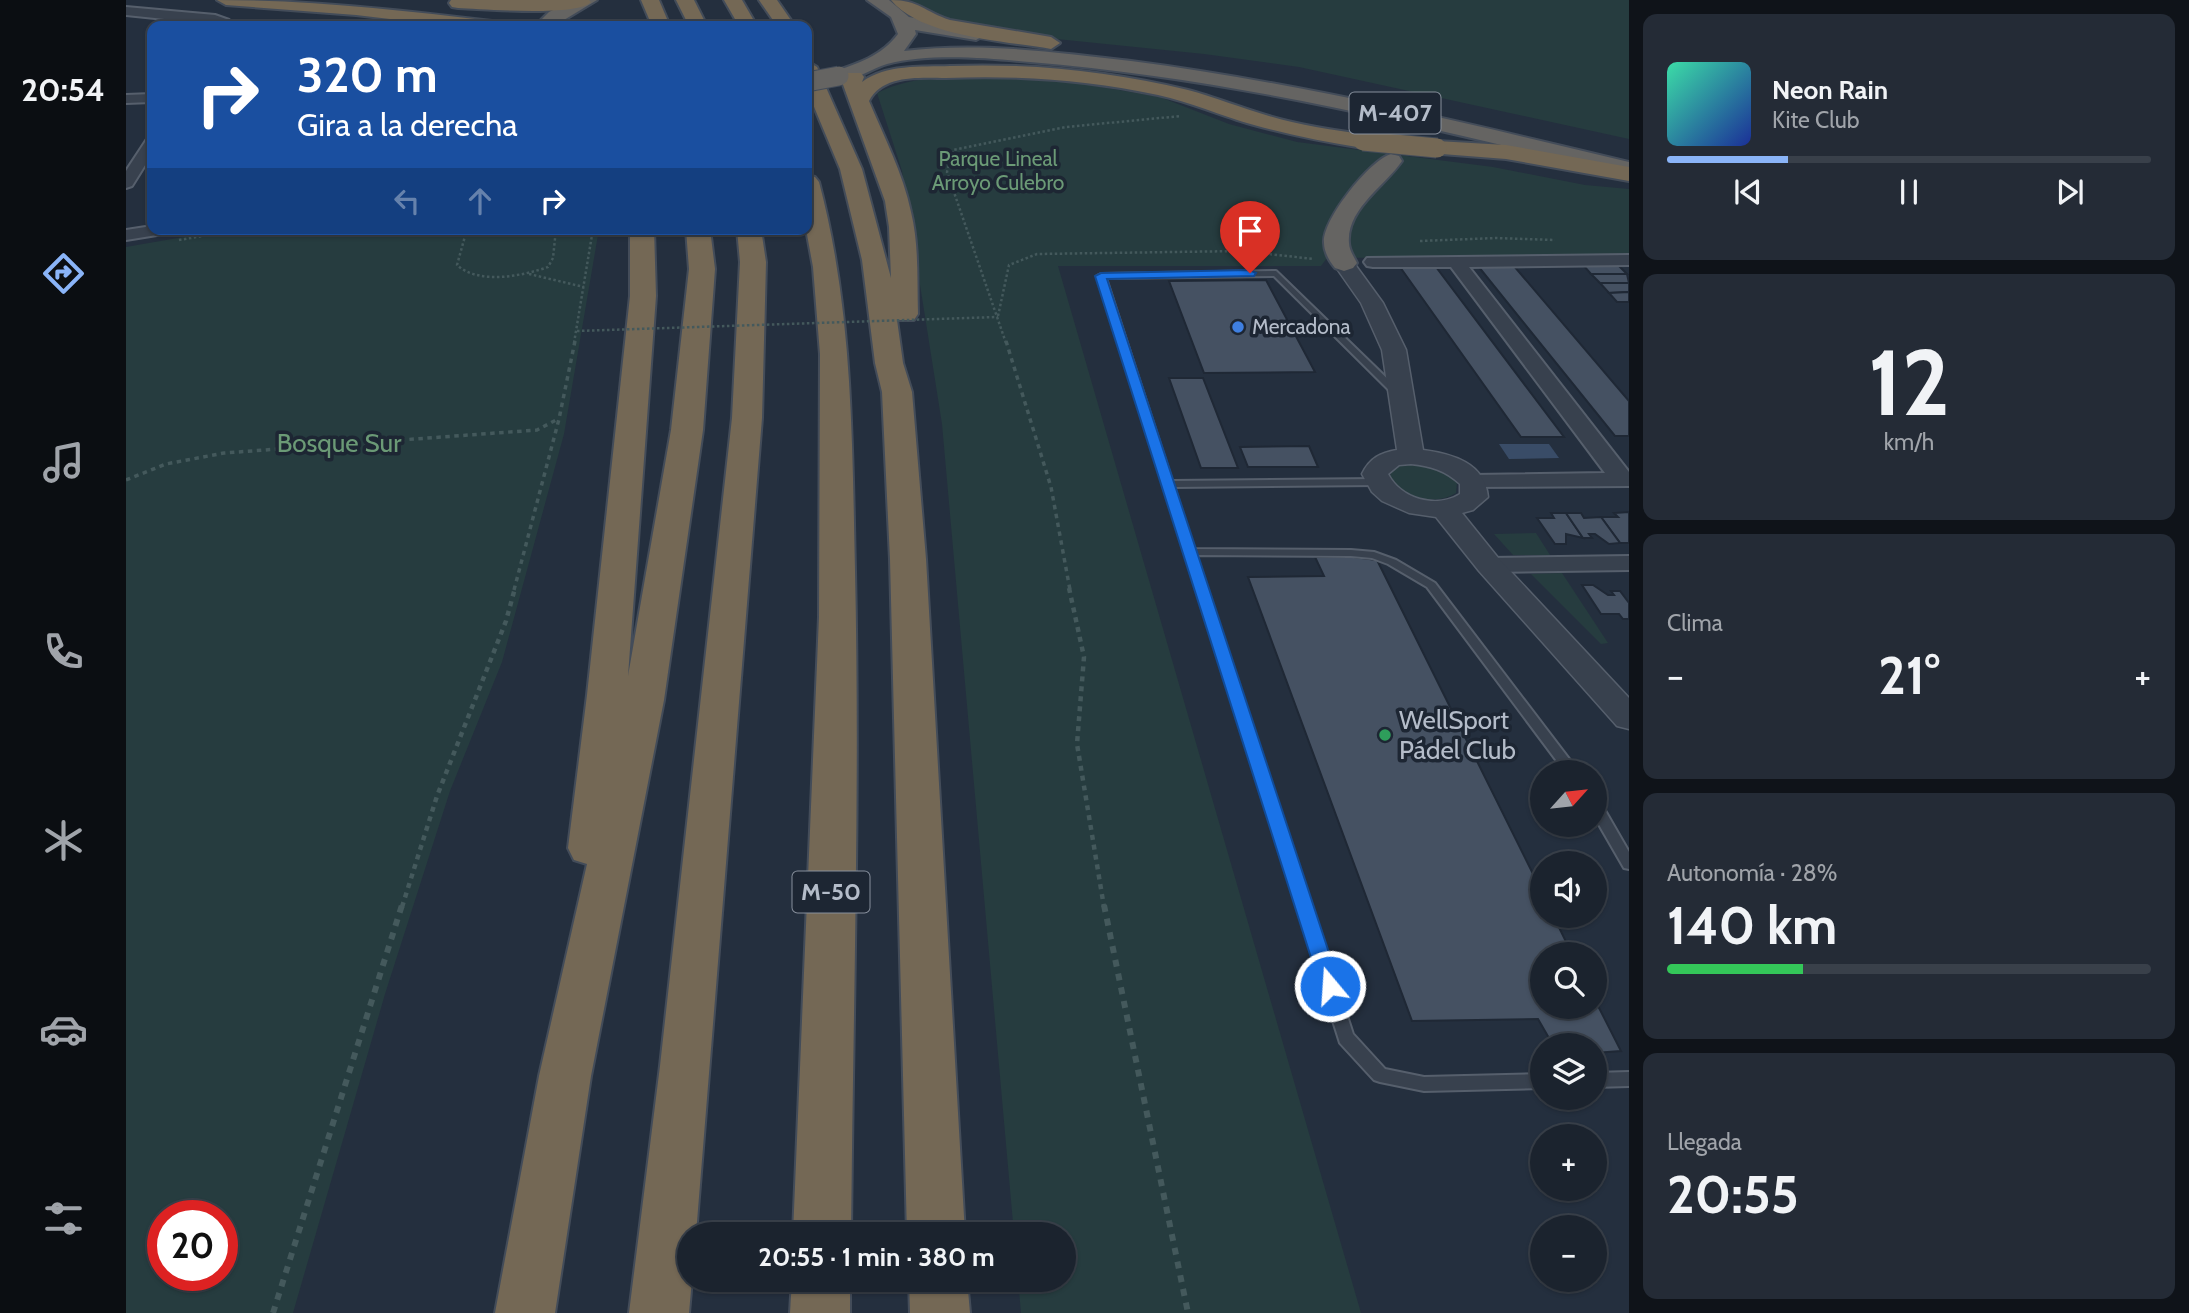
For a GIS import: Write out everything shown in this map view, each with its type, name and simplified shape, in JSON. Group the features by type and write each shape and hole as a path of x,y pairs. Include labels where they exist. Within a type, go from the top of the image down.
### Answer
{"highway":[{"path":"226,0 356,10 434,21"},
{"path":"406,0 508,6 549,6 585,1"},
{"path":"458,0 507,0"},
{"path":"650,0 659,21"},
{"path":"685,0 696,21"},
{"path":"733,0 745,21"},
{"path":"768,0 783,21"},
{"name":"M-407","path":"822,84 875,62 900,47 907,34 905,21 895,10 877,0"},
{"path":"900,0 929,19 947,25 1051,43"},
{"path":"550,21 585,1"},
{"path":"422,19 442,21"},
{"name":"M-407","path":"905,21 960,34 1205,58 1303,74 1593,139"},
{"name":"M-407","path":"875,62 931,53 963,53 1208,76 1354,104 1629,172"},
{"path":"875,62 851,79 898,204 906,373 897,392"},
{"path":"859,101 863,88 868,84 907,74 969,70 1028,71 1095,78 1147,88 1188,97 1291,128 1363,141 1506,152 1629,172"},
{"path":"1158,71 1282,93 1350,111 1383,127 1394,151 1360,193 1343,221 1336,242 1344,263"},
{"path":"822,84 831,149 822,181"},
{"path":"822,84 851,169 875,260 889,363 897,392 908,559 936,1222"},
{"name":"M-50","path":"822,181 819,237 830,312 835,374 838,676 822,1222"},
{"path":"565,1076 607,695 643,296 642,235"},
{"path":"525,1313 565,1076 644,700 685,444 702,269 699,235"},
{"path":"729,235 736,276 751,310"},
{"path":"659,1313 723,686 747,418 753,262 750,235"},
{"path":"820,1313 821,1292"},
{"path":"939,1292 940,1313"}],"street":[{"path":"126,11 219,21"},
{"path":"126,99 147,102"},
{"path":"126,107 147,104"},
{"path":"126,183 147,150"},
{"path":"126,235 147,232"},
{"path":"1373,262 1627,262"},
{"path":"1456,262 1625,479"},
{"path":"1344,263 1372,303 1394,350 1411,456"},
{"path":"1473,482 1474,496 1468,502 1444,509 1411,504 1396,498 1377,482 1375,474 1378,466 1385,460 1411,456 1442,460 1455,466 1473,482 1625,479"},
{"path":"1444,509 1489,565 1629,718"},
{"path":"1489,565 1629,563"}],"lane":[{"path":"1400,396 1276,273 1101,276 1346,1038 1380,1075 1424,1084 1530,1081"},
{"path":"1170,484 1377,482"},
{"path":"1191,552 1351,553 1374,555 1392,562 1431,585 1563,760"},
{"path":"1607,826 1629,864"},
{"path":"1607,1080 1629,1079"}],"path":[{"path":"1183,115 1100,121 993,139 953,150 947,172 998,317 1051,487 1084,657 1077,744 1106,917 1188,1313"},
{"path":"178,240 208,235"},
{"path":"465,235 458,261 461,271 475,276 525,274 543,269 551,264 555,235"},
{"path":"273,1313 437,796 506,621 559,419 577,331 592,235"},
{"path":"998,317 1009,265 1037,254 1241,251 1344,263"},
{"path":"525,274 584,287"},
{"path":"577,331 998,317"},
{"path":"126,480 166,464 210,455 537,430 559,419"}],"green space":[{"path":"910,0 1629,0 1629,139 1299,67 1204,54 1027,36 939,18"},
{"name":"Parque Lineal Arroyo Culebro","path":"1000,76 1060,80 1160,97 1229,124 1297,142 1493,167 1585,185 1629,189 1629,256 1327,258 1321,266 1058,266 1361,1313 1021,1313 1019,1292 1076,1292 1076,1222 1013,1222 942,424 902,171 877,93 906,82"},
{"name":"Bosque Sur","path":"195,235 598,235 564,434 502,662 450,791 385,994 293,1313 126,1313 126,247"},
{"path":"1422,463 1452,476 1457,482 1456,493 1438,499 1420,498 1403,490 1389,478 1393,467"},
{"path":"1536,533 1550,555 1513,555 1494,534"},
{"path":"1562,573 1608,643 1601,644 1531,574"}],"water":[{"path":"1499,444 1549,444 1559,458 1509,459"}],"building":[{"path":"1583,265 1618,265 1627,274 1591,274"},
{"path":"1478,266 1514,266 1629,401 1629,436 1615,436"},
{"path":"1400,267 1436,267 1564,437 1521,437"},
{"path":"1591,274 1627,274 1629,283 1600,283"},
{"name":"Mercadona","path":"1266,280 1315,372 1204,373 1169,281"},
{"path":"1600,283 1629,283 1629,292 1609,293"},
{"path":"1629,292 1629,302 1617,302 1609,293"},
{"path":"1169,378 1203,378 1238,468 1201,468"},
{"path":"1309,446 1318,467 1248,467 1240,447"},
{"path":"1629,512 1629,543 1620,543 1601,517 1618,517 1614,513"},
{"path":"1551,513 1566,513 1583,538 1566,534 1566,544 1555,544 1537,518 1554,518"},
{"path":"1566,513 1581,513 1584,518 1601,517 1620,543 1609,544 1595,534 1589,534 1592,538 1583,538"},
{"name":"WellSport Pádel Club","path":"1315,557 1377,560 1530,868 1530,928 1559,928 1566,942 1530,942 1530,1019 1538,1019 1412,1021 1248,577 1324,576"},
{"path":"1582,585 1593,585 1608,595 1614,595 1611,591 1620,591 1629,603 1629,619 1623,619 1619,614 1601,614"},
{"name":"WellSport Pádel Club","path":"1538,1019 1605,1019 1621,1051 1607,1052 1607,1033 1546,1033"}],"place":[{"name":"Mercadona","path":"1238,327"},
{"name":"WellSport Pádel Club","path":"1385,735"}],"route":[{"path":"1250,273 1101,276 1330,986"}]}
